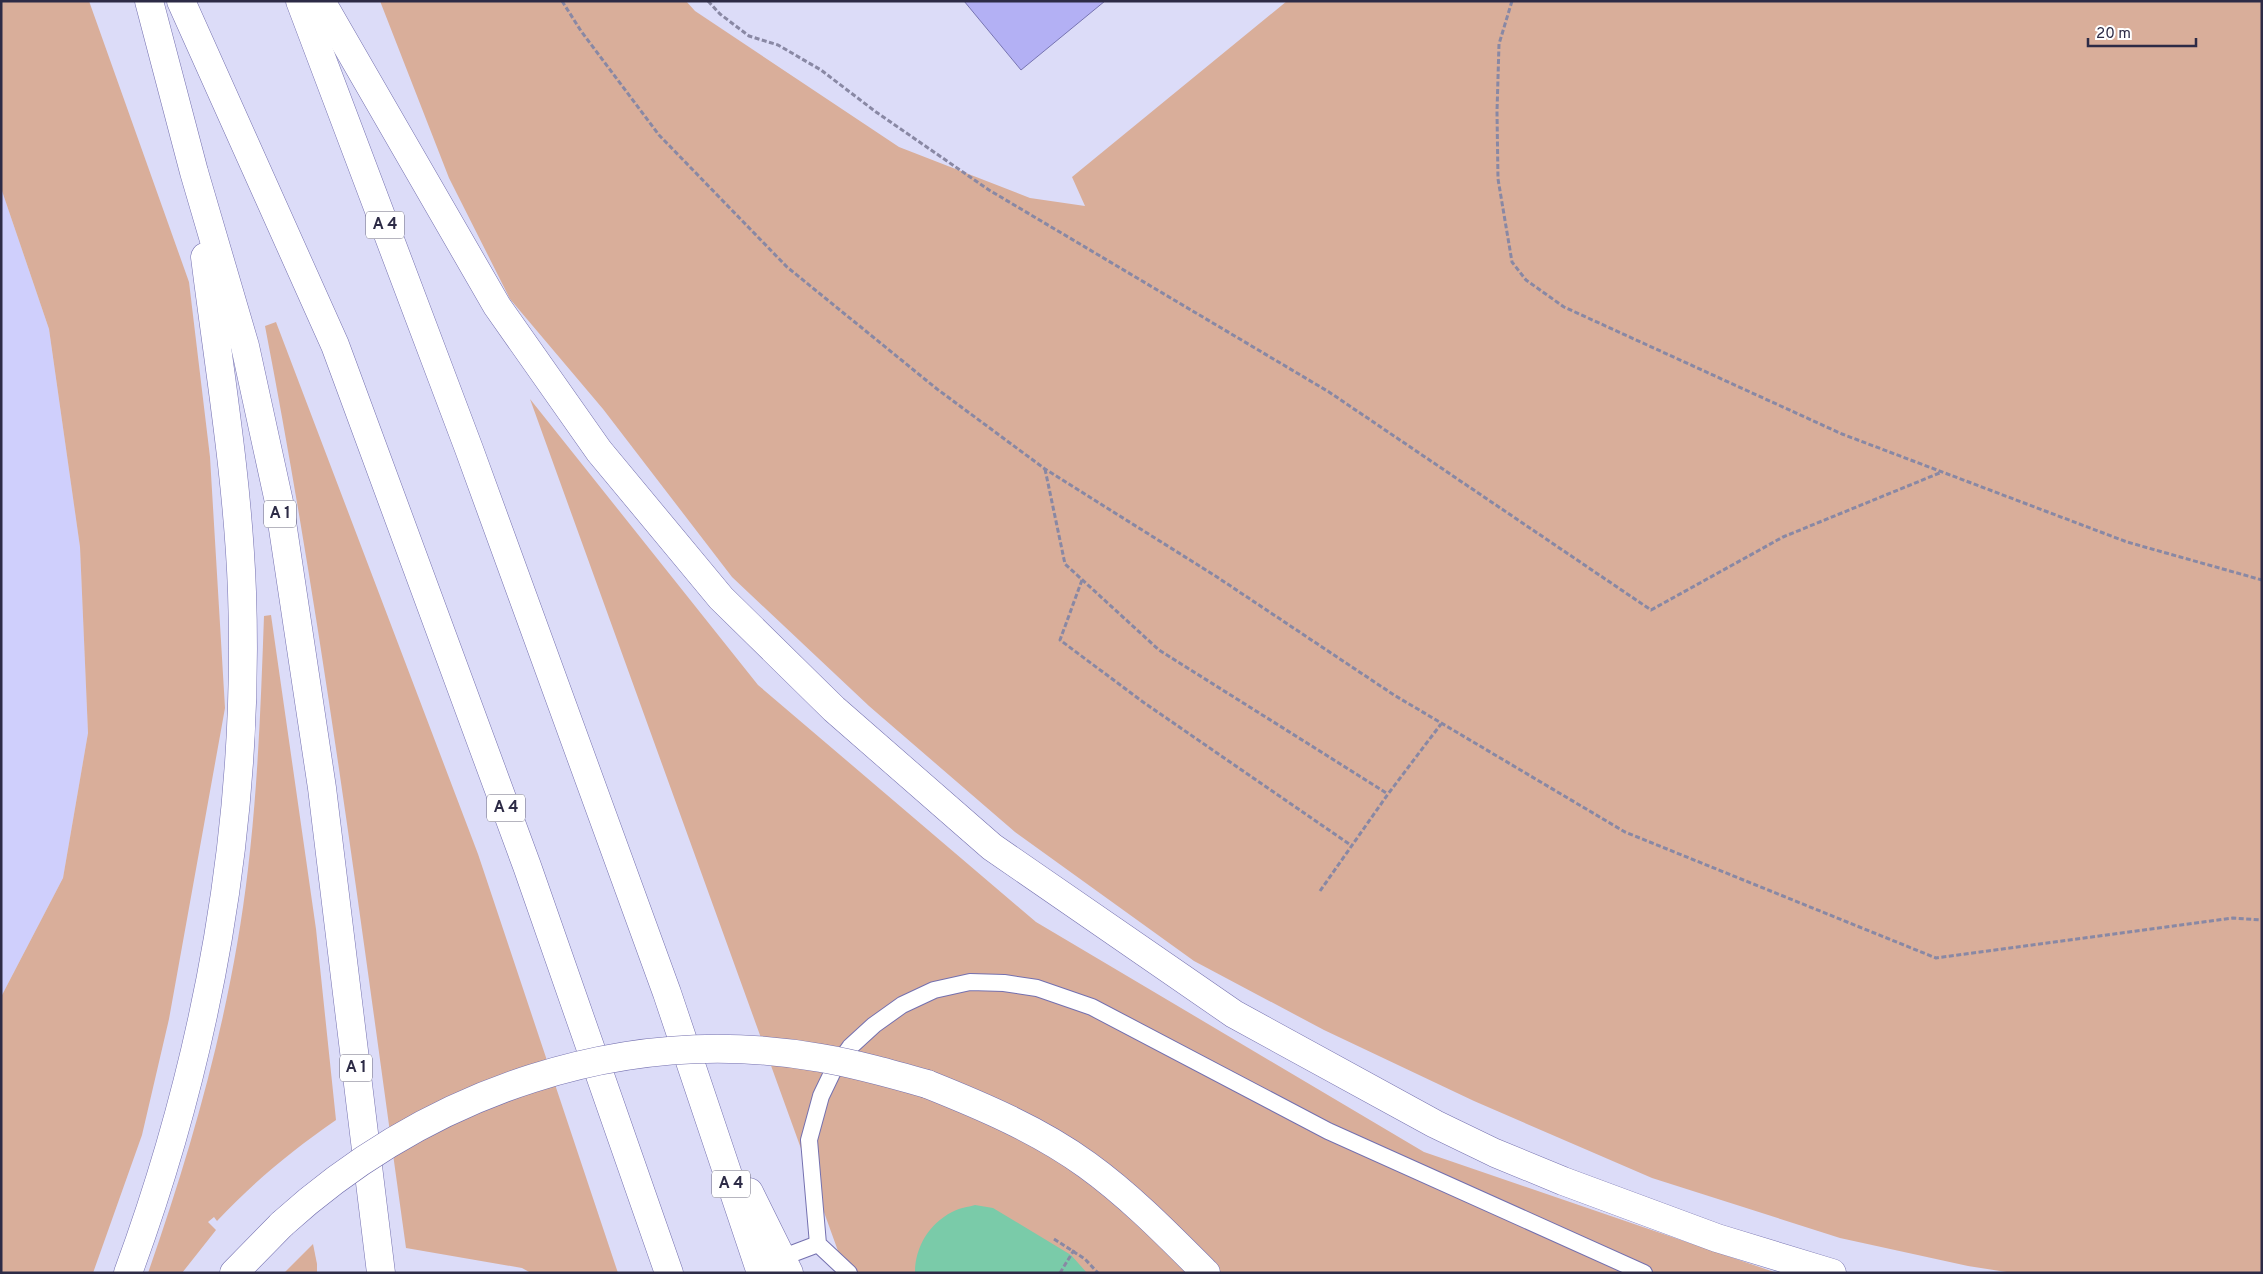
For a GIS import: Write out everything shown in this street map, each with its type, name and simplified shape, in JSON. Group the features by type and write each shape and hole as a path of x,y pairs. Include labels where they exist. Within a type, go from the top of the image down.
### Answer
{"highway":[{"path":"128,1273 168,1153 187,1086 218,942 230,859 242,698 243,628 239,536 194,172 149,1"},
{"name":"A 4","path":"181,1 335,345 530,875 669,1273"},
{"name":"A 4","path":"300,1 473,458 667,993 700,1094 777,1268"},
{"path":"321,1 497,306 599,451 721,598 834,709 992,847 1234,1014 1435,1124 1495,1152 1572,1184 1717,1238 1832,1273"},
{"name":"A 1","path":"194,172 245,346 279,502 322,788 381,1273"},
{"path":"234,1273 282,1224 346,1171 414,1128 472,1100 504,1088 594,1062 666,1052 720,1050 820,1057 884,1071 927,1084 992,1110 1087,1164 1147,1215 1206,1273"}],"lane":[{"path":"848,1273 818,1244 809,1140 820,1096 833,1071 850,1047 874,1024 902,1004 934,990 970,982 1004,983 1037,988 1092,1007 1328,1131 1644,1273"},
{"path":"777,1268 818,1244"}],"path":[{"path":"562,1 581,31 660,135 787,266 937,389 1045,469 1217,577 1394,695 1625,832 1936,958 2233,918 2262,920"},
{"path":"708,1 720,14 749,36 778,45 821,70 876,112 990,190 1329,392 1651,610 1783,536 1942,472"},
{"path":"1512,1 1499,44 1498,179 1512,262 1526,280 1573,311 1842,434 2128,542 2262,580"},
{"path":"1045,469 1065,564 1159,650 1388,794"},
{"path":"1082,580 1060,640 1143,702 1352,846"},
{"path":"1320,891 1388,794 1441,724"},
{"path":"1054,1239 1085,1258 1098,1273"},
{"path":"1060,1273 1074,1250"}],"shaded area":[{"path":"1,1 89,1 189,282 210,457 225,708 169,1019 142,1135 93,1273 1,1273 1,997 63,878 88,733 80,547 49,329 1,188"},
{"path":"380,1 686,1 695,11 899,147 1030,198 1085,206 1072,177 1287,1 2262,1 2262,1273 2013,1273 1968,1266 1840,1238 1652,1178 1474,1101 1324,1030 1194,961 1015,832 869,706 732,577 603,409 510,299 449,178"},
{"path":"1,188 49,329 80,547 88,733 63,878 1,997"},
{"path":"276,322 478,854 618,1273 531,1273 522,1268 406,1248 342,786 306,555 265,326"},
{"path":"530,399 758,685 1036,922 1424,1152 1777,1273 846,1273"},
{"path":"271,615 316,929 336,1120 274,1167 217,1221 214,1217 208,1222 216,1230 182,1273 148,1273 196,1124 232,972 248,869 257,774 264,616"},
{"path":"975,1205 993,1208 1071,1255 1087,1273 915,1273 921,1245 930,1230 952,1212"},
{"path":"313,1244 317,1273 284,1273"}],"building":[{"path":"964,1 1105,1 1021,70"}]}
